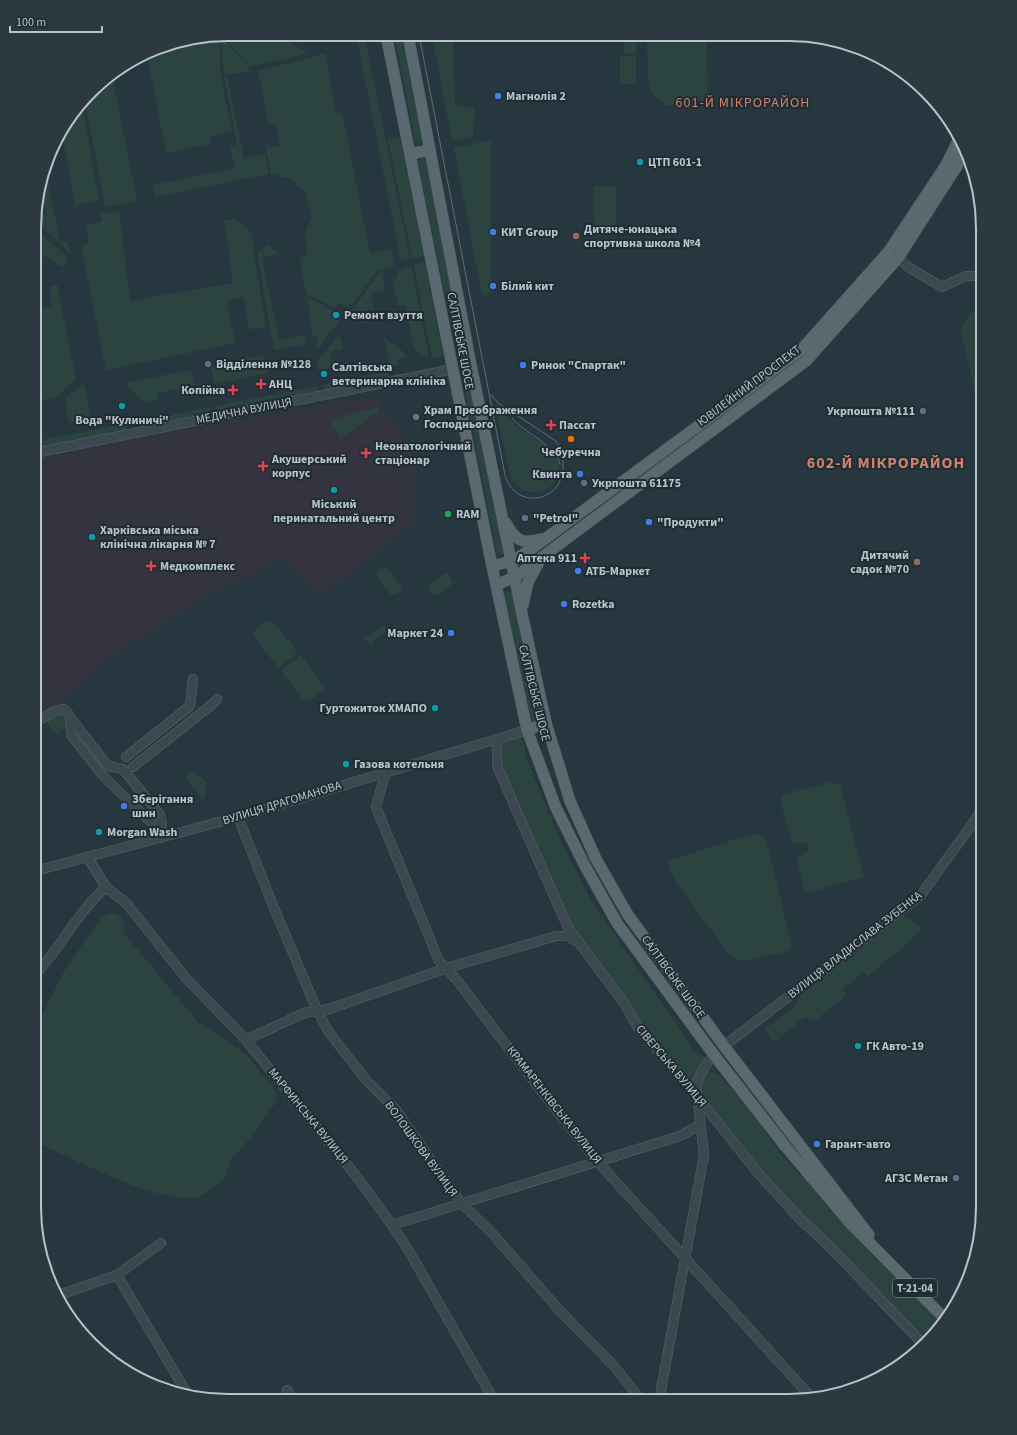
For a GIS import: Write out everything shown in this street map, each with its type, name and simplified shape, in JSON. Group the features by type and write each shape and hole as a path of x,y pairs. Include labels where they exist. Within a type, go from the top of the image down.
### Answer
{"main road":[{"name":"САЛТІВСЬКЕ ШОСЕ","path":"387,41 492,566 527,730 556,808 585,866 614,916 714,1054 785,1146 849,1222 941,1315"},
{"name":"САЛТІВСЬКЕ ШОСЕ","path":"409,41 471,365 522,614 546,723 570,801 600,865 628,914 724,1046 855,1215 884,1256"},
{"name":"ЮВІЛЕЙНИЙ ПРОСПЕКТ","path":"512,561 546,538 694,428 793,357 889,251 946,164 956,144"},
{"path":"410,154 430,150"},
{"name":"ЮВІЛЕЙНИЙ ПРОСПЕКТ","path":"496,585 515,577 806,361 898,258 962,156"},
{"path":"889,251 898,258"},
{"path":"453,369 471,365"},
{"path":"503,516 513,533 523,542 531,542 546,538"},
{"path":"522,614 529,578 546,553"},
{"path":"492,566 512,561"},
{"path":"527,730 546,723"},
{"path":"714,1054 724,1046"}],"street":[{"path":"898,258 910,268 942,287 966,276 976,276"},
{"name":"МЕДИЧНА ВУЛИЦЯ","path":"41,452 453,369"},
{"path":"126,757 190,706 193,679"},
{"path":"133,767 217,699"},
{"path":"41,719 62,709 68,712 70,717 108,766 120,768 125,771 160,815 162,825 161,836"},
{"path":"70,717 69,728 72,736 104,777 149,820 161,836"},
{"name":"ВУЛИЦЯ ДРАГОМАНОВА","path":"41,870 88,858 161,836 238,817 386,771 527,730"},
{"name":"СІВЕРСЬКА ВУЛИЦЯ","path":"497,738 497,766 569,929 626,1006 638,1028 696,1095 757,1172 789,1207 884,1302 920,1340"},
{"name":"КРАМАРЕНКІВСЬКА ВУЛИЦЯ","path":"386,771 376,807 439,961 447,968 597,1161 807,1393"},
{"name":"ВОЛОШКОВА ВУЛИЦЯ","path":"238,817 274,908 317,1010 328,1031 366,1080 396,1110 462,1204 490,1231 560,1312 614,1366 636,1394"},
{"name":"ВУЛИЦЯ ВЛАДИСЛАВА ЗУБЕНКА","path":"724,1046 921,895 976,819"},
{"name":"МАРФИНСЬКА ВУЛИЦЯ","path":"88,858 106,887 127,904 185,977 246,1040 353,1172 392,1225 491,1394"},
{"path":"41,969 50,959 96,897 106,887"},
{"path":"246,1040 304,1014 317,1010 329,1009 447,968 556,936 568,936 581,946"},
{"path":"660,1394 704,1155 696,1095 698,1079 714,1054"},
{"path":"392,1225 680,1136 700,1125"},
{"path":"62,1294 117,1275 161,1243"},
{"path":"117,1275 184,1389"},
{"path":"287,1390 289,1394"}],"shaded area":[{"name":"Медкомплекс","path":"375,396 413,450 413,525 321,595 278,557 256,575 210,593 105,661 50,710 41,715 41,459 128,439"}],"green space":[{"path":"219,41 221,76 232,132 210,136 211,144 166,153 148,59 180,47"},
{"path":"221,41 226,41 249,67 250,71 227,75 244,158 265,154 269,174 155,197 153,185 235,168 230,146 237,145 224,76"},
{"path":"227,41 289,41 309,54 250,67"},
{"path":"357,41 365,41 410,259 401,261"},
{"path":"395,41 402,41 423,141 420,145 415,143"},
{"path":"433,41 453,41 455,105 475,108 473,136 452,141"},
{"path":"624,41 636,41 636,54 624,54"},
{"path":"647,41 707,41 708,101 692,105 665,105 651,93 648,82"},
{"path":"325,53 336,113 342,112 370,253 391,249 395,266 377,271 349,308 338,303 335,308 306,294 300,258 308,256 304,233 312,219 305,191 287,177 279,178 278,173 271,174 266,148 280,146 276,124 268,121 258,70 300,61"},
{"path":"620,56 636,56 636,84 620,84"},
{"path":"113,81 137,201 105,207 86,106"},
{"path":"83,110 99,200 75,205 63,140"},
{"path":"400,137 424,256 412,258 388,139"},
{"path":"490,141 491,145 491,292 482,296 454,148"},
{"path":"423,157 427,159 463,353 460,355 457,353 418,161"},
{"path":"47,179 60,242 68,242 71,254 41,226 41,214 46,215 43,201"},
{"path":"593,186 616,186 616,228 594,228"},
{"path":"119,211 130,301 233,283 224,220 234,219 251,232 266,328 249,329 243,297 227,300 235,343 106,370 81,245 89,244 86,225 102,222 101,214"},
{"path":"41,234 68,258 62,268 41,253"},
{"path":"268,245 279,254 262,258 279,340 304,335 306,344 274,350 257,252"},
{"path":"425,263 443,356 432,358 414,265"},
{"path":"411,266 429,358 413,348 406,305 398,306 393,285 399,271"},
{"path":"382,272 385,291 371,294 374,309 362,311 365,324 349,315 379,273"},
{"path":"57,284 76,380 55,398 41,401 41,308 52,306 50,287"},
{"path":"307,297 335,312 332,317 339,321 318,348 316,336 313,336"},
{"path":"976,310 976,396 961,332 968,316"},
{"path":"339,334 343,349 330,352 334,367 319,370 317,363"},
{"path":"384,338 404,352 405,358 397,359 398,365 390,367"},
{"path":"263,355 267,373 214,384 211,366"},
{"path":"191,370 195,385 158,393 157,400 144,403 125,383"},
{"path":"387,371 389,377 325,390 323,385"},
{"path":"467,373 505,553 501,555 497,554 462,376"},
{"path":"84,384 91,419 69,423 65,398"},
{"path":"317,386 318,391 220,410 215,409 215,406"},
{"path":"211,407 208,413 154,423 151,419"},
{"path":"378,407 379,413 375,414 341,438 330,423 353,413"},
{"path":"499,412 513,420 522,430 548,447 554,454 559,464 559,474 555,482 548,488 540,492 530,492 520,487 511,478 497,414"},
{"path":"126,424 127,430 41,447 41,440"},
{"path":"384,567 388,569 402,586 401,591 396,595 390,594 377,577 377,570"},
{"path":"445,573 448,574 453,583 439,595 434,595 428,589 428,586"},
{"path":"507,591 512,593 539,716 534,721 530,721 503,595"},
{"path":"271,620 298,652 278,668 253,634 260,625"},
{"path":"383,625 387,630 372,642 373,645 371,646 364,637 367,635 368,637"},
{"path":"301,655 325,688 309,701 304,700 281,671"},
{"path":"64,712 67,725 56,735 44,720"},
{"path":"519,732 525,748 525,755 560,839 592,902 694,1050 709,1060 703,1069 718,1074 750,1109 779,1152 798,1173 806,1179 827,1207 877,1260 884,1263 937,1321 920,1340 800,1219 696,1095 698,1079 688,1085 662,1055 569,929 497,766 497,739"},
{"path":"193,771 207,782 204,802 186,778"},
{"path":"827,783 840,785 864,877 810,892 805,891 796,858 808,851 809,847 807,843 792,843 781,803 781,795"},
{"path":"755,833 766,839 791,943 791,949 785,952 745,961 731,957 677,884 671,872 668,861"},
{"path":"110,913 117,915 122,919 124,922 123,932 198,1022 247,1055 272,1086 277,1095 274,1105 243,1147 230,1161 226,1177 202,1196 182,1198 139,1187 92,1168 41,1144 41,1018 63,973 101,917"},
{"path":"902,914 922,928 908,943 868,976 864,972 842,989 847,995 813,1022 805,1017 774,1042 765,1029 797,1005 802,990"}],"tram line":[{"path":"420,41 505,475 510,486 518,494 528,498 538,498 548,494 556,488 561,478 563,458 558,444 556,441 498,403 491,395"},
{"path":"512,418 517,424 546,445 557,457 560,464"}],"place":[{"name":"Магнолія 2","path":"498,96"},
{"name":"ЦТП 601-1","path":"640,162"},
{"name":"КИТ Group","path":"493,232"},
{"name":"Дитяче-юнацька спортивна школа №4","path":"576,236"},
{"name":"Білий кит","path":"493,286"},
{"name":"Ремонт взуття","path":"336,315"},
{"name":"Відділення №128","path":"208,364"},
{"name":"Ринок \"Спартак\"","path":"523,365"},
{"name":"Салтівська ветеринарна клініка","path":"324,374"},
{"name":"АНЦ","path":"261,384"},
{"name":"Копійка","path":"233,390"},
{"name":"Вода \"Кулиничі\"","path":"122,406"},
{"name":"Укрпошта №111","path":"923,411"},
{"name":"Храм Преображення Господнього","path":"416,417"},
{"name":"Пассат","path":"551,425"},
{"name":"Чебуречна","path":"571,439"},
{"name":"Неонатологічний стаціонар","path":"366,453"},
{"name":"Акушерський корпус","path":"263,466"},
{"name":"Квинта","path":"580,474"},
{"name":"Укрпошта 61175","path":"584,483"},
{"name":"Міський перинатальний центр","path":"334,490"},
{"name":"RAM","path":"448,514"},
{"name":"\"Petrol\"","path":"525,518"},
{"name":"\"Продукти\"","path":"649,522"},
{"name":"Харківська міська клінічна лікарня № 7","path":"92,537"},
{"name":"Аптека 911","path":"585,558"},
{"name":"Дитячий садок №70","path":"917,562"},
{"name":"Медкомплекс","path":"151,566"},
{"name":"АТБ-Маркет","path":"578,571"},
{"name":"Rozetka","path":"564,604"},
{"name":"Маркет 24","path":"451,633"},
{"name":"Гуртожиток ХМАПО","path":"435,708"},
{"name":"Газова котельня","path":"346,764"},
{"name":"Зберігання шин","path":"124,806"},
{"name":"Morgan Wash","path":"99,832"},
{"name":"ГК Авто-19","path":"858,1046"},
{"name":"Гарант-авто","path":"817,1144"},
{"name":"АГЗС Метан","path":"956,1178"}],"district":[{"name":"601-Й МІКРОРАЙОН","path":"743,103"},
{"name":"602-Й МІКРОРАЙОН","path":"886,463"}]}
